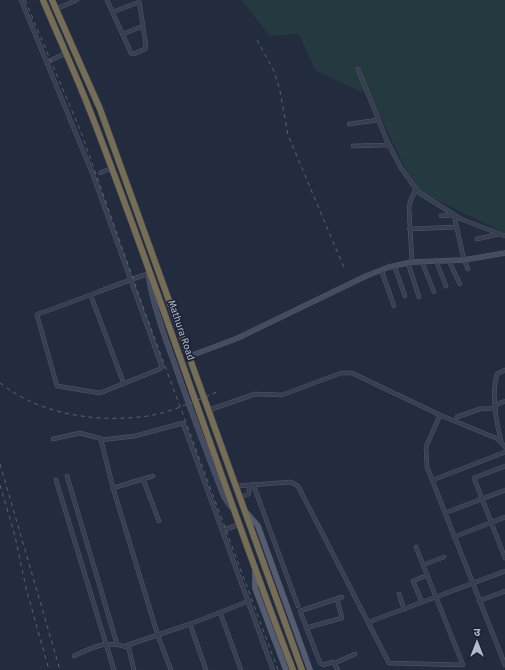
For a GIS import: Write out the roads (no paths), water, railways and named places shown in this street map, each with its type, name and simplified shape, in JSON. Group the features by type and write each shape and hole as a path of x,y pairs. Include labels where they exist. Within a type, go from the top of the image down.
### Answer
{"highway":[{"name":"Mathura Road","path":"43,0 92,114 147,262 238,525 293,670"},
{"name":"Mathura Road","path":"52,0 100,109 241,497 302,670"}],"main road":[{"name":"Mathura Road","path":"246,512 258,526 310,670"},
{"path":"255,572 256,588 286,670"}],"street":[{"path":"21,0 93,176 131,280 162,367 124,384 97,393 59,387 56,384 37,315 91,296 131,280 150,273"},
{"path":"56,9 77,0"},
{"path":"107,0 131,53 134,54 145,49 146,46 139,1 113,12"},
{"path":"123,34 143,26"},
{"path":"47,62 66,54"},
{"path":"358,69 389,145 401,168 422,196 454,215 505,236"},
{"path":"349,124 378,120"},
{"path":"353,146 389,145"},
{"path":"100,173 112,168"},
{"path":"416,188 410,202 409,229 410,262 419,297"},
{"path":"441,216 454,215"},
{"path":"454,215 464,260 468,269"},
{"path":"409,229 457,227"},
{"path":"477,239 499,234"},
{"path":"190,356 238,338 381,269 410,262 464,260 505,253"},
{"path":"436,261 446,286"},
{"path":"449,261 460,284"},
{"path":"422,262 434,292"},
{"path":"394,265 405,296"},
{"path":"381,269 394,306"},
{"path":"91,296 124,384"},
{"path":"505,370 498,372 496,376 496,407 500,439 505,447"},
{"path":"209,410 254,394 285,394 341,373 352,373 440,415 500,439"},
{"path":"457,417 480,409 496,407 505,401"},
{"path":"440,415 427,444 425,454 427,467 505,666"},
{"path":"53,439 80,433 102,439 134,436 183,423 273,670"},
{"path":"500,439 505,435"},
{"path":"102,439 101,442 112,488 158,636 171,670"},
{"path":"433,480 505,452"},
{"path":"505,466 474,477 505,558"},
{"path":"67,476 117,644"},
{"path":"112,488 153,476"},
{"path":"143,479 159,521"},
{"path":"56,480 114,670"},
{"path":"237,486 291,482 298,486 389,663 463,665 416,547"},
{"path":"241,497 249,494 251,485"},
{"path":"251,485 298,606"},
{"path":"445,513 505,490"},
{"path":"454,538 505,517"},
{"path":"223,530 238,525"},
{"path":"500,546 505,544"},
{"path":"423,565 444,557"},
{"path":"369,622 505,571"},
{"path":"422,602 413,581 427,575"},
{"path":"479,601 505,590"},
{"path":"399,594 404,609"},
{"path":"342,597 300,611 320,663 323,665 332,661 335,663 355,654"},
{"path":"306,628 342,618 337,599"},
{"path":"74,656 105,643 127,647 249,601"},
{"path":"220,612 241,670"},
{"path":"190,624 206,670"},
{"path":"127,647 134,670"},
{"path":"335,663 338,670"}],"railway":[{"path":"25,0 81,132 146,315 278,670"},
{"path":"257,40 274,71 280,91 288,135 345,270"},
{"path":"0,383 33,403 51,409 70,414 109,418 129,418 166,412 217,392"},
{"path":"0,464 60,670"},
{"path":"0,485 15,536 26,588 49,670"}]}
